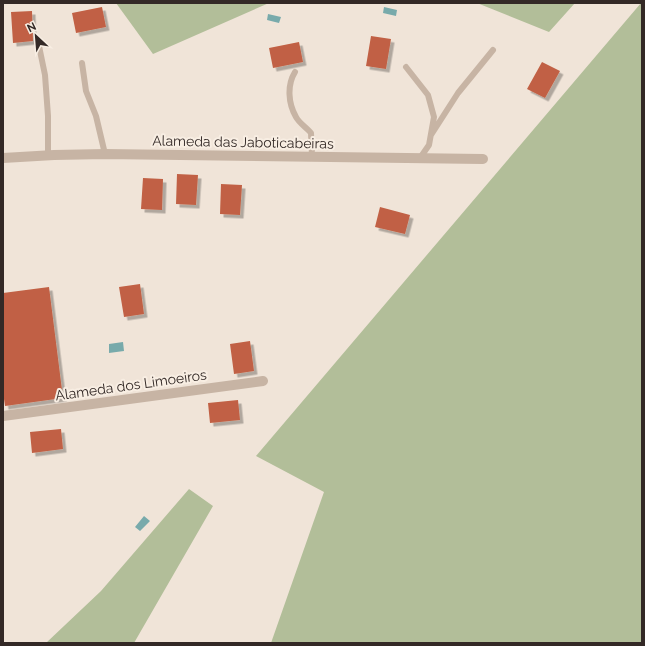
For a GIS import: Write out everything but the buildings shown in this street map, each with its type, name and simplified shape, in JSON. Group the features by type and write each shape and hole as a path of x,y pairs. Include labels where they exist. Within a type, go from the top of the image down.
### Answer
{"street":[{"name":"Alameda das Jaboticabeiras","path":"3,158 105,154 483,159"},
{"name":"Alameda dos Limoeiros","path":"3,416 263,381"}],"lane":[{"path":"39,46 45,75 48,116 48,156"},
{"path":"431,135 458,93 493,50"},
{"path":"82,63 86,91 96,116 105,154"},
{"path":"406,66 428,95 434,117 429,145 420,158"},
{"path":"295,72 291,79 289,98 296,118 311,133 312,157"}],"green space":[{"path":"116,3 269,3 153,54"},
{"path":"477,3 575,3 549,32"},
{"path":"641,3 642,643 271,643 324,492 256,456"},
{"path":"189,489 213,506 134,643 46,643 101,591"}],"water":[{"path":"384,7 397,10 396,16 383,13"},
{"path":"268,14 281,17 279,23 267,20"},
{"path":"123,342 124,351 109,353 109,344"},
{"path":"144,516 150,521 140,531 135,527"}]}
